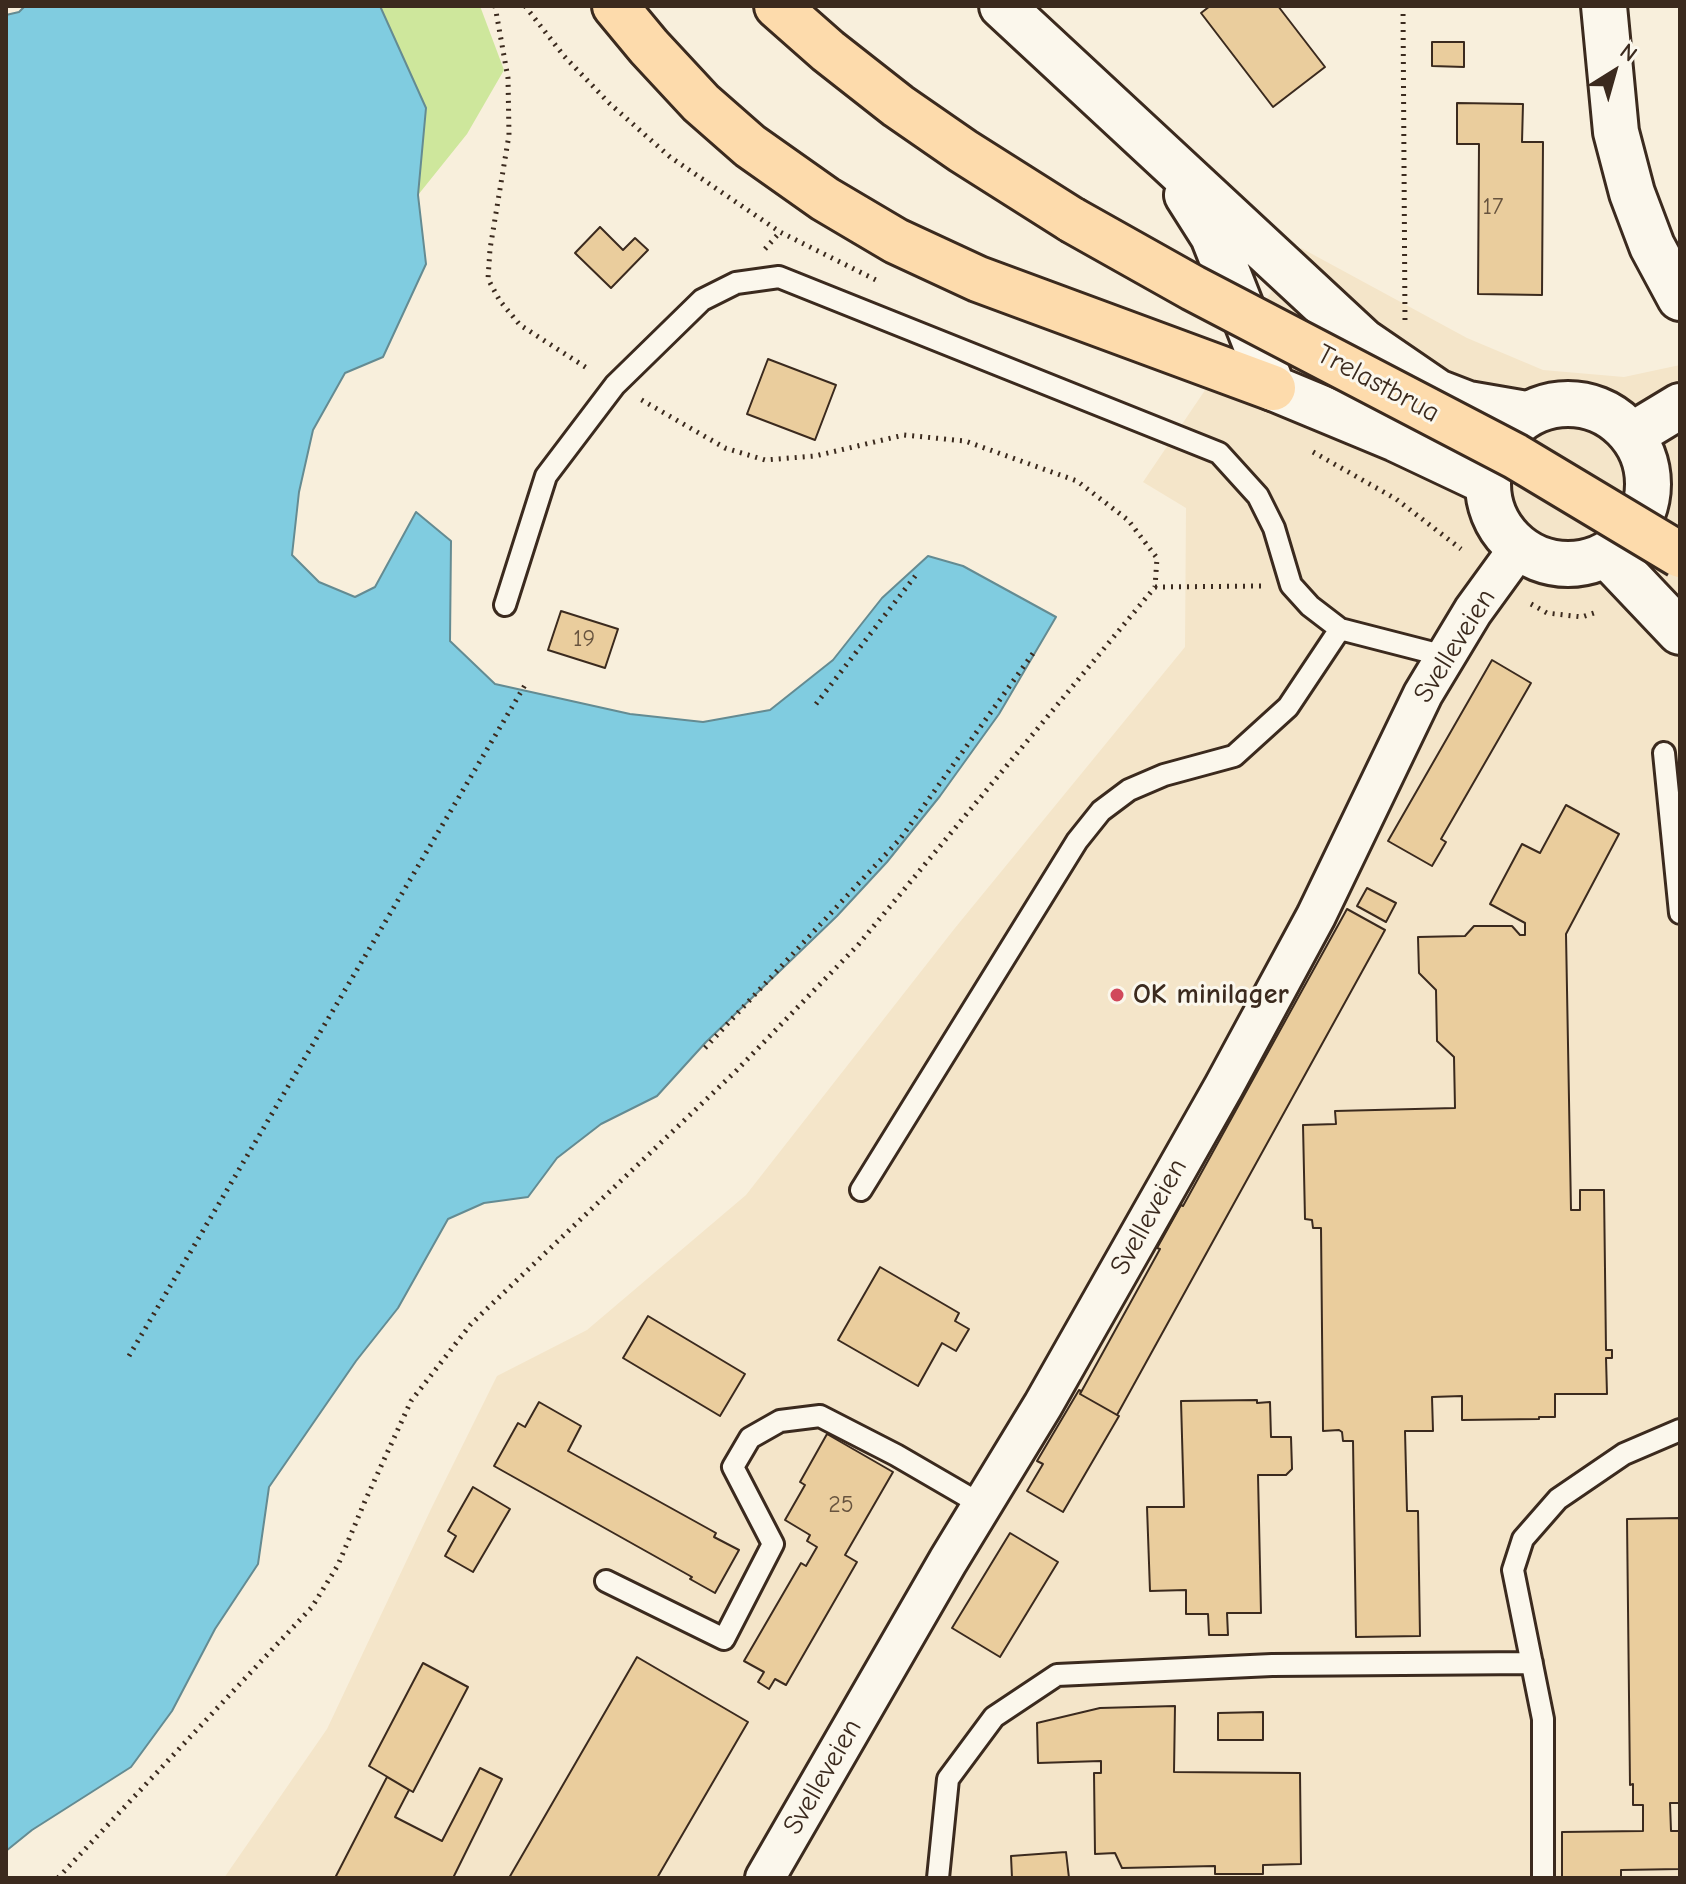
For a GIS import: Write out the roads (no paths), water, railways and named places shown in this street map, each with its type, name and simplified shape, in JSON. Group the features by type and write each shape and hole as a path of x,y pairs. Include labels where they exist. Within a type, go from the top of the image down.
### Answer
{"highway":[{"path":"615,6 701,103 750,146 825,199 896,241 978,279 1273,388"},
{"name":"Trelastbrua","path":"777,6 898,106 1072,220 1193,288 1515,456 1680,555"}],"street":[{"path":"1002,6 1364,342 1437,392 1468,404 1526,414"},
{"path":"1604,6 1616,132 1632,193 1652,246 1680,298"},
{"path":"1170,160 1187,196 1213,236 1273,388 1487,482"},
{"path":"1550,404 1586,406 1611,416 1632,435 1648,476 1648,492 1641,519 1625,542 1607,555 1581,564 1549,563 1518,549 1508,540 1493,516 1487,482 1489,466 1500,440 1526,414 1550,404"},
{"path":"1632,435 1680,406"},
{"name":"Svelleveien","path":"765,1878 1043,1405 1274,995 1316,916 1423,694 1445,656 1518,549"},
{"path":"1607,555 1680,632"}],"lane":[{"path":"505,605 546,476 615,385 702,300 736,283 779,277 1219,453 1258,496 1274,528 1291,585 1310,606 1340,629 1445,656"},
{"path":"861,1190 1077,841 1101,811 1129,790 1164,775 1234,756 1288,707 1340,629"},
{"path":"1664,753 1680,913"},
{"path":"606,1581 724,1639 773,1544 733,1467 750,1438 780,1421 820,1416 896,1455 982,1505"},
{"path":"1543,1878 1543,1719 1513,1570 1523,1539 1558,1499 1624,1454 1680,1430"},
{"path":"938,1878 948,1779 994,1717 1057,1675 1272,1665 1532,1663"}],"water":[{"path":"25,6 380,6 426,108 418,195 426,264 383,357 345,373 313,430 299,492 292,555 319,582 355,597 375,587 416,512 451,541 450,641 495,684 630,714 703,722 770,710 833,660 882,598 928,556 963,566 1056,617 999,714 940,796 887,862 837,916 706,1042 657,1096 601,1124 557,1158 528,1197 484,1203 448,1219 398,1308 356,1361 269,1487 258,1564 215,1629 172,1711 131,1767 32,1830 6,1851 6,15 19,12"}],"place":[{"name":"OK minilager","path":"1117,995"}]}
